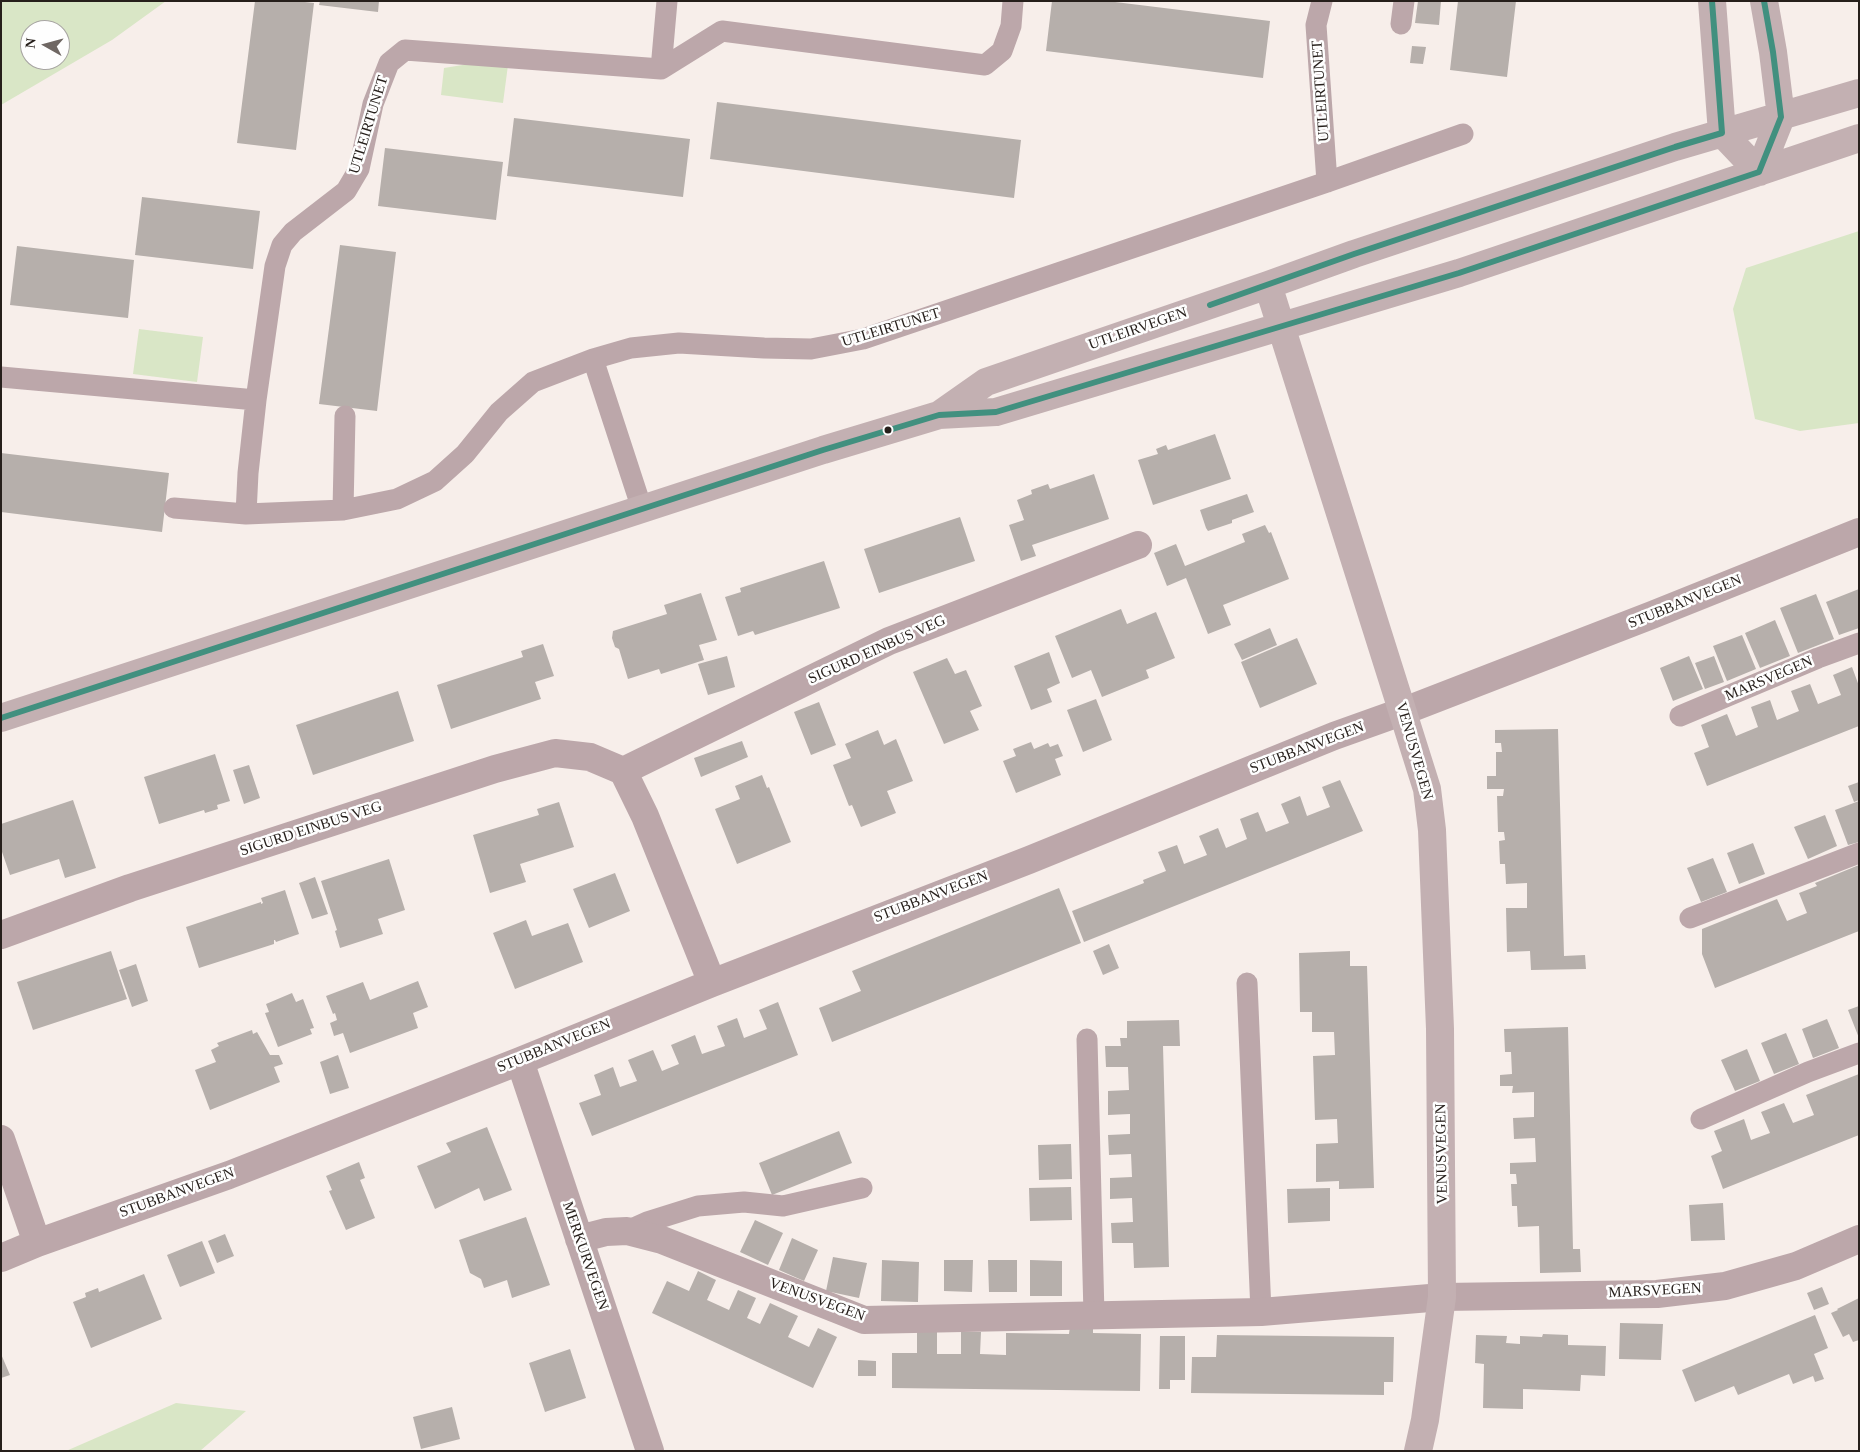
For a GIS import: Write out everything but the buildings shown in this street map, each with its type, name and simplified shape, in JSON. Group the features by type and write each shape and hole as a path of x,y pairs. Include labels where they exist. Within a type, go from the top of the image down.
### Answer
{"main road":[{"path":"1712,1 1722,133 1760,172 1781,117 1773,52 1764,1"},
{"name":"UTLEIRVEGEN","path":"939,415 986,382 1354,254 1675,147 1859,93"},
{"name":"UTLEIRVEGEN","path":"1,718 642,509 939,415 996,412 1459,273 1859,138"},
{"name":"VENUSVEGEN","path":"1268,285 1384,654 1404,711 1427,789 1432,830 1440,1030 1442,1297 1425,1420 1418,1451"}],"street":[{"name":"STUBBANVEGEN","path":"1,1258 37,1243 229,1175 520,1061 712,983 1036,857 1334,736 1643,619 1859,532"},
{"name":"SIGURD EINBUS VEG","path":"1,935 139,885 495,769 538,757 555,753 590,757 623,771 889,641 1138,545"},
{"path":"623,771 645,816 712,983"},
{"name":"MERKURVEGEN","path":"520,1061 650,1451"},
{"path":"1,1139 37,1243"},
{"name":"VENUSVEGEN","path":"579,1239 606,1232 627,1231 662,1240 864,1320 1261,1312 1442,1297"},
{"name":"MARSVEGEN","path":"1442,1297 1657,1294 1726,1286 1796,1266 1859,1239"}],"lane":[{"path":"661,69 667,1"},
{"path":"661,69 722,31 985,65 1002,51 1011,26 1013,1"},
{"name":"UTLEIRTUNET","path":"1322,1 1316,24 1328,182"},
{"path":"1401,24 1404,1"},
{"name":"UTLEIRTUNET","path":"246,514 248,473 256,400 275,266 282,245 293,232 346,191 359,169 373,104 389,63 405,50 661,69"},
{"name":"UTLEIRTUNET","path":"174,508 246,514 343,510 397,499 435,481 465,454 499,412 533,382 593,359 631,348 679,343 764,348 812,348 863,339 1328,182 1463,134"},
{"path":"593,359 642,509"},
{"path":"1,377 256,400"},
{"path":"343,510 344,416"},
{"name":"MARSVEGEN","path":"1680,716 1818,658 1859,643"},
{"path":"1690,918 1859,853"},
{"path":"1247,983 1261,1312"},
{"path":"1087,1039 1094,1315"},
{"path":"1701,1119 1808,1072 1859,1053"},
{"path":"627,1231 648,1222 698,1206 744,1202 783,1206 862,1188"}],"green space":[{"path":"1,1 166,1 112,40 70,65 70,20 20,20 20,70 61,70 1,105"},
{"path":"481,62 508,65 503,103 441,95 444,68"},
{"path":"1859,231 1859,423 1800,431 1755,419 1733,309 1746,268"},
{"path":"139,329 203,337 197,382 133,374"},
{"path":"176,1403 246,1411 200,1451 66,1451"}],"transit line":[{"path":"1210,305 1354,254 1722,133 1712,1"},
{"path":"1,718 823,450 939,415 996,412 1459,273 1759,172 1781,117 1773,52 1764,1"}]}
